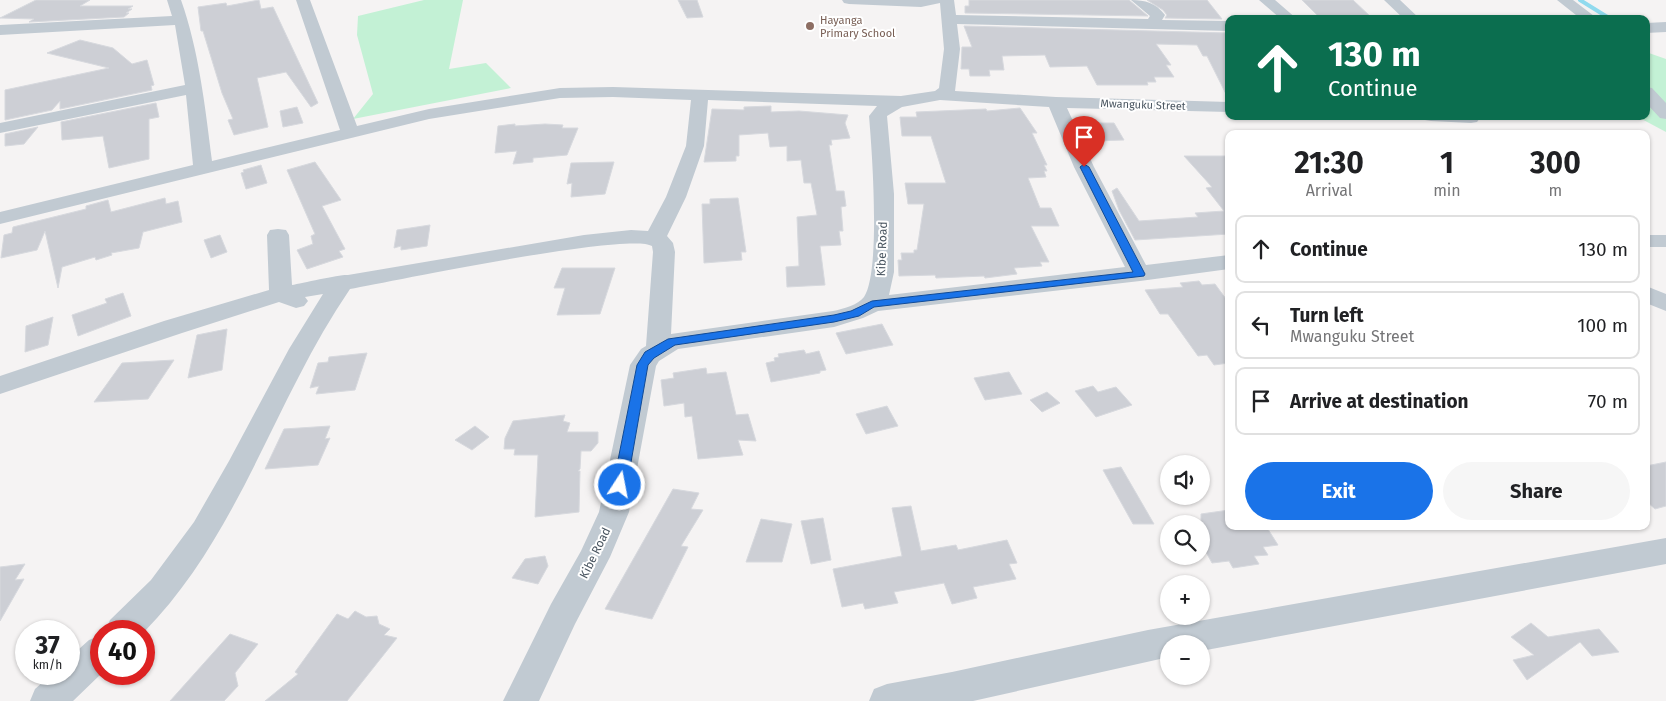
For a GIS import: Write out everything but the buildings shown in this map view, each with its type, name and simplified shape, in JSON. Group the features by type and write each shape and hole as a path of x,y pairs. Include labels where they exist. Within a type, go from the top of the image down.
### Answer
{"street":[{"path":"174,0 182,20 203,167"},
{"path":"303,0 350,132"},
{"path":"849,0 921,3 1152,24 1225,26"},
{"path":"1138,0 1158,15 1152,24"},
{"path":"1266,0 1285,15"},
{"path":"1392,0 1409,15"},
{"path":"1564,0 1585,15"},
{"path":"940,95 947,90 952,49 944,6"},
{"path":"0,30 182,20"},
{"path":"1650,28 1666,27"},
{"path":"0,128 193,89"},
{"path":"1,219 203,167 429,114 560,93 613,92 903,102"},
{"path":"655,238 676,197 695,146 700,95"},
{"name":"Kibe Road","path":"521,701 563,614 594,557 614,512 642,365 650,355 672,342 689,338 834,319 855,313 872,304 879,292 883,272 883,166 878,116 880,111 887,106 940,95"},
{"name":"Mwanguku Street","path":"940,95 1056,102 1225,108"},
{"path":"1650,96 1666,114"},
{"path":"1056,102 1084,167 1140,274"},
{"path":"278,236 281,294"},
{"path":"0,385 281,294 584,241 631,236 655,238 662,243 664,252 658,349"},
{"path":"1650,240 1666,240"},
{"path":"872,304 1225,263"},
{"path":"133,620 162,590 194,546 240,468 279,388 321,312 344,282"},
{"path":"281,294 321,312"},
{"path":"1650,295 1666,304"},
{"path":"887,701 952,689 1148,645 1666,551"},
{"path":"48,701 90,662"}],"green space":[{"path":"424,0 463,0 449,69 486,63 511,88 353,119 373,94 357,35 358,16"},
{"path":"1650,53 1666,59 1666,132 1644,120 1650,120"}],"waterway":[{"path":"1580,0 1604,15"}],"place":[{"name":"Hayanga Primary School","path":"810,26"}],"route":[{"path":"620,485 642,365 650,355 672,342 689,338 834,319 855,313 872,304 1140,274 1084,167"}]}
